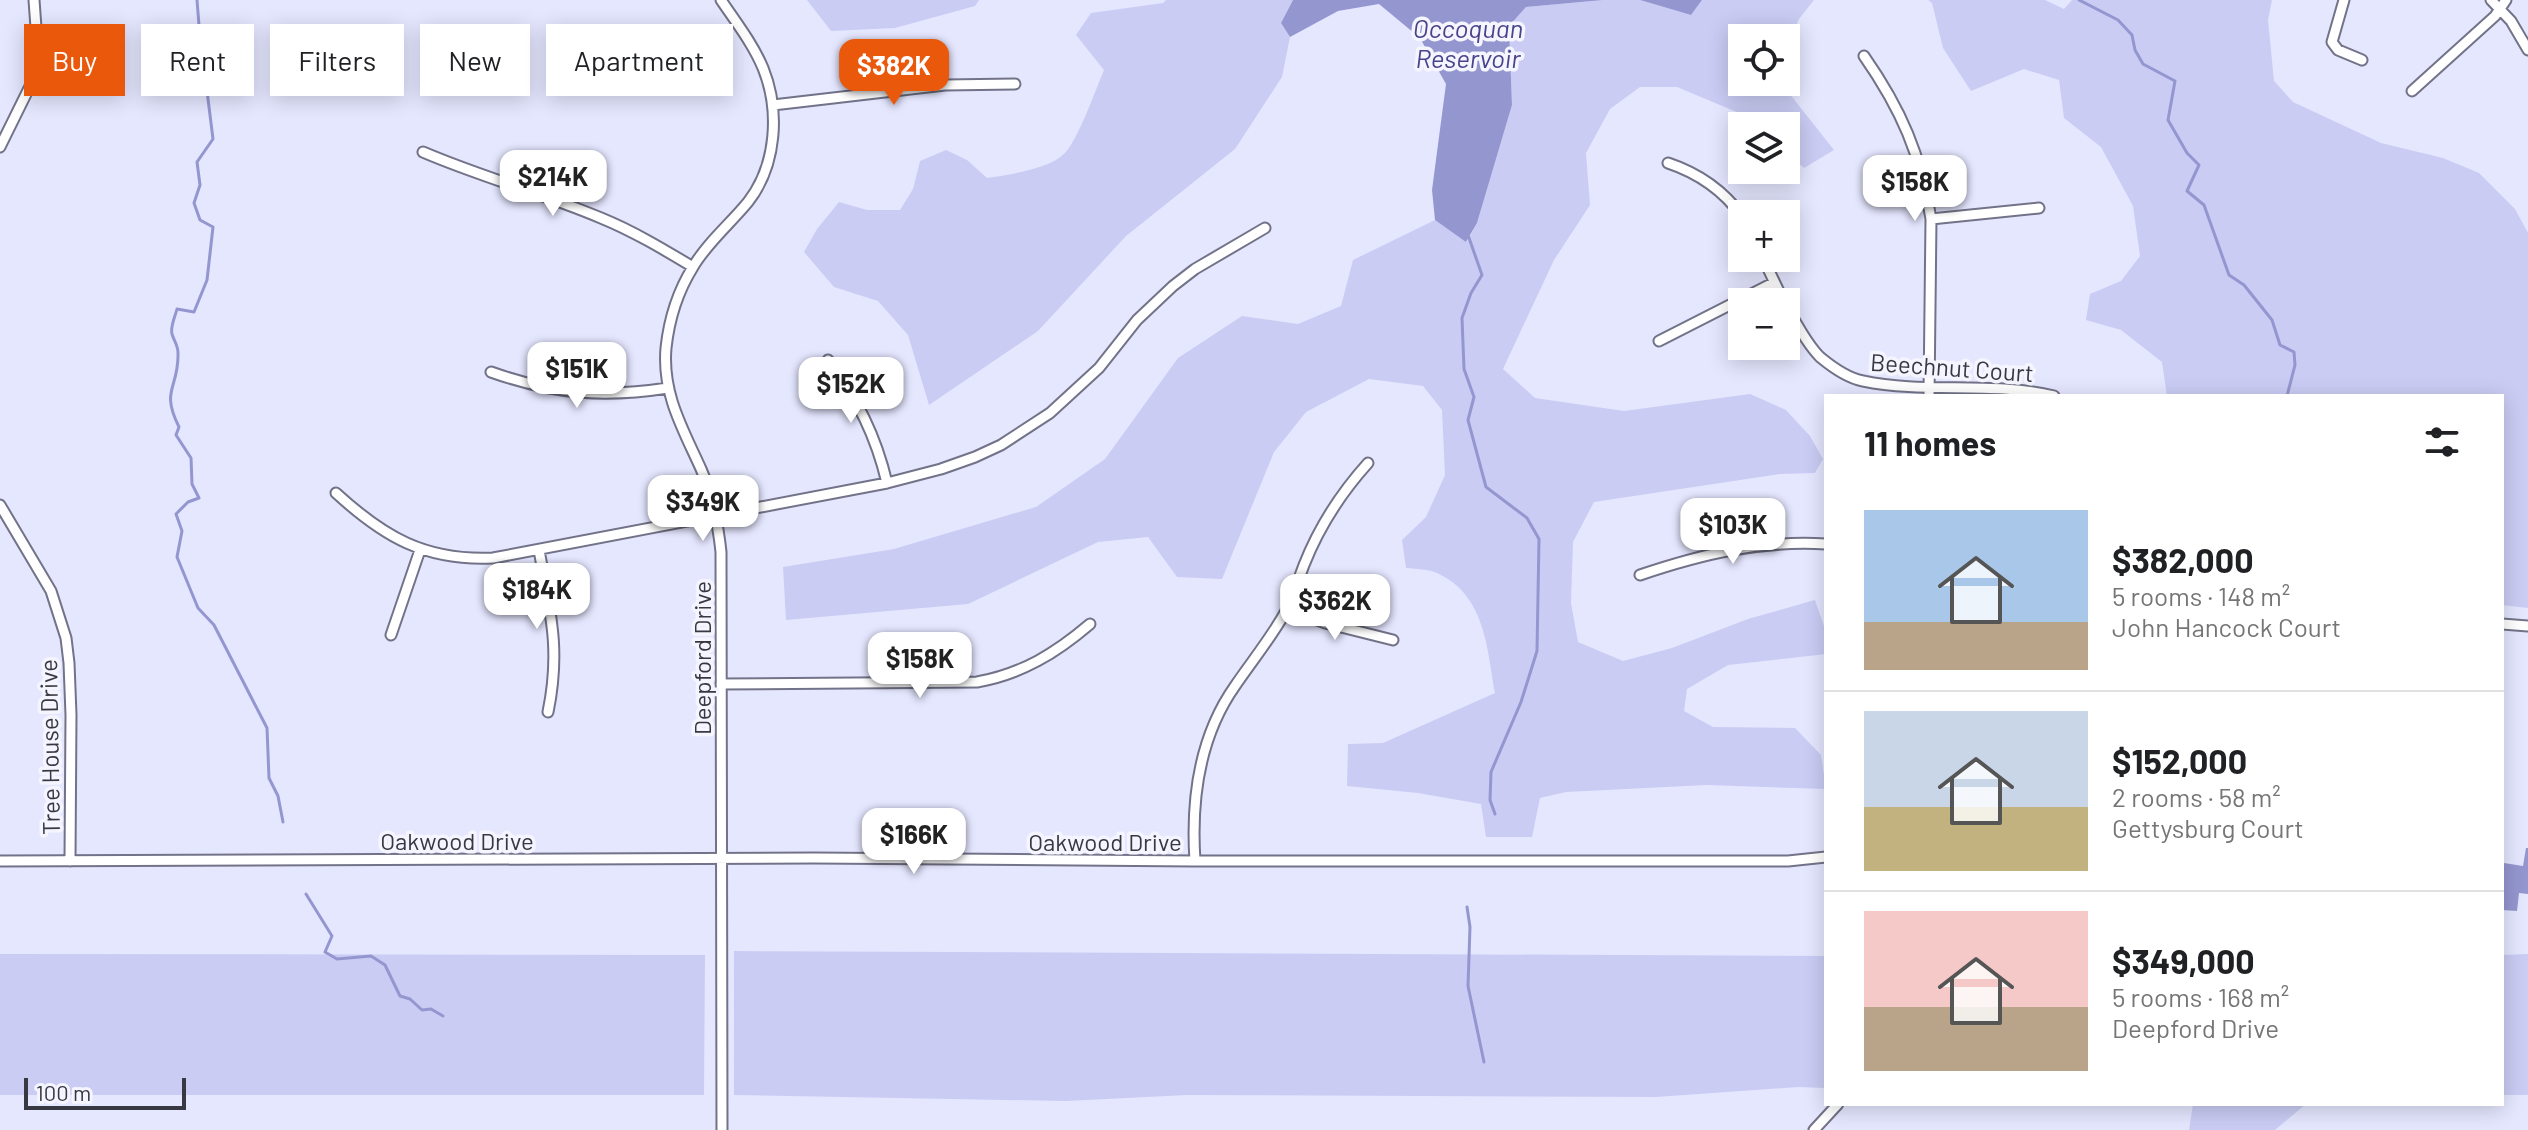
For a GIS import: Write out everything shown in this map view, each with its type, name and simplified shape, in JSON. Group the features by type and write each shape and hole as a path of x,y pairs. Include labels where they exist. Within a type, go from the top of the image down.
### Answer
{"street":[{"path":"0,147 35,76 38,55 34,0"},
{"name":"Deepford Drive","path":"721,0 762,65 773,105 771,146 751,198 693,267 681,289 669,326 666,370 668,388 684,436 702,470 716,517 721,552 722,1130"},
{"path":"2344,0 2332,42 2338,50 2362,60"},
{"path":"2491,0 2503,4 2528,50"},
{"path":"2412,91 2503,4"},
{"path":"1864,56 1885,86 1911,136 1924,180 1931,219 1929,391"},
{"path":"773,105 945,85 1015,84"},
{"path":"423,152 471,173 599,217 663,248 693,267"},
{"path":"1668,163 1712,185 1728,202"},
{"path":"1931,219 2039,208"},
{"path":"336,493 379,529 420,550 472,559 539,550 716,517 887,483 941,469 975,457 1027,430 1072,394 1106,359 1137,320 1173,286 1195,269 1265,228"},
{"name":"Beechnut Court","path":"1769,272 1776,288"},
{"path":"1659,341 1773,283"},
{"name":"Beechnut Court","path":"1800,330 1809,345 1827,362 1861,381 1929,391 2009,389 2041,394"},
{"path":"828,360 860,406 873,434 887,483"},
{"path":"491,372 541,388 571,393 611,394 668,388"},
{"path":"1195,861 1197,784 1213,729 1234,687 1287,609 1318,533 1336,503 1368,463"},
{"name":"Tree House Drive","path":"0,505 51,591 66,638 71,715 70,861"},
{"path":"1640,575 1717,552 1764,543 1824,544"},
{"path":"391,635 420,550"},
{"path":"539,550 555,635 556,657 548,712"},
{"path":"1287,609 1325,623 1393,640"},
{"path":"721,684 977,682 1001,678 1037,663 1090,624"},
{"path":"2504,624 2528,626"},
{"name":"Oakwood Drive","path":"0,861 1788,861 1824,857"},
{"path":"1814,1130 1836,1106"}],"shaded area":[{"path":"807,0 979,0 975,6 895,28 831,31"},
{"path":"1166,0 1293,0 1281,23 1290,37 1282,77 1235,149 1126,236 1038,331 929,405 908,335 878,301 834,287 804,252 817,229 839,202 867,210 900,210 913,189 920,161 946,150 967,160 987,178 1027,170 1057,159 1075,138 1104,70 1076,35 1091,13 1163,3"},
{"path":"1603,0 1640,0 1691,15 1702,0 1814,0 1797,24 1728,24 1728,96 1791,96 1834,150 1804,168 1800,164 1800,112 1737,112 1677,87 1640,87 1610,109 1586,153 1590,205 1554,260 1503,369 1535,398 1624,411 1750,394 1786,410 1810,436 1823,459 1815,473 1780,474 1594,502 1573,542 1571,603 1578,642 1623,661 1672,648 1748,619 1815,600 1824,626 1824,654 1728,665 1687,689 1684,711 1713,727 1795,728 1821,755 1824,789 1706,785 1566,792 1540,798 1532,837 1486,837 1481,804 1418,793 1347,786 1348,744 1383,743 1495,693 1481,624 1465,595 1437,573 1406,568 1402,540 1426,517 1445,475 1442,410 1423,386 1369,379 1306,412 1274,452 1222,579 1177,577 1148,537 1098,542 968,604 786,620 783,567 894,549 1036,507 1105,459 1178,358 1242,316 1298,324 1341,306 1353,260 1435,220 1467,242 1477,223 1512,105 1509,26 1526,7"},
{"path":"1928,0 2045,0 2064,9 2072,0 2272,0 2268,20 2274,81 2293,102 2381,143 2443,158 2479,173 2515,209 2528,233 2528,608 2504,605 2504,394 2167,394 2162,362 2121,330 2086,320 2090,294 2121,281 2140,256 2133,206 2101,147 2064,118 2059,80 2024,69 1971,91 1943,48 1932,3"},
{"path":"734,951 1824,956 1824,1088 1656,1097 1187,1095 1066,1101 734,1095"},
{"path":"0,954 705,955 704,1095 0,1095"},
{"path":"2528,954 2528,1095 2504,1095 2504,955"},
{"path":"2193,1106 2304,1106 2275,1130 2189,1130"}],"water":[{"name":"Occoquan Reservoir","path":"1293,0 1603,0 1526,7 1509,26 1512,105 1477,223 1466,242 1435,220 1432,190 1446,84 1420,38 1379,4 1338,11 1290,37 1281,23"},
{"path":"1640,0 1702,0 1691,15"},
{"path":"2528,848 2528,894 2519,893 2517,911 2504,910 2504,863 2523,866"}],"waterway":[{"path":"197,0 201,51 206,62 219,65 226,71 226,78 212,82 207,91 213,139 197,162 200,185 194,203 200,220 213,227 207,280 194,312 177,309 172,328 178,365 171,404 179,427 176,435 191,458 192,484 199,498 188,502 176,514 182,531 177,557 198,608 214,625 267,728 269,778 278,796 283,822"},
{"path":"2079,0 2118,20 2132,35 2135,50 2143,64 2175,81 2168,120 2187,153 2199,165 2187,191 2204,205 2229,275 2244,285 2272,320 2280,345 2294,352 2295,365 2288,394"},
{"path":"1468,235 1482,275 1462,318 1464,369 1474,397 1468,420 1486,487 1527,518 1539,539 1537,651 1521,702 1491,772 1490,800 1495,814"},
{"path":"306,894 332,936 325,952 337,959 371,956 385,965 400,996 410,999 422,1010 431,1009 443,1016"},
{"path":"1467,907 1470,927 1468,986 1484,1062"}]}
